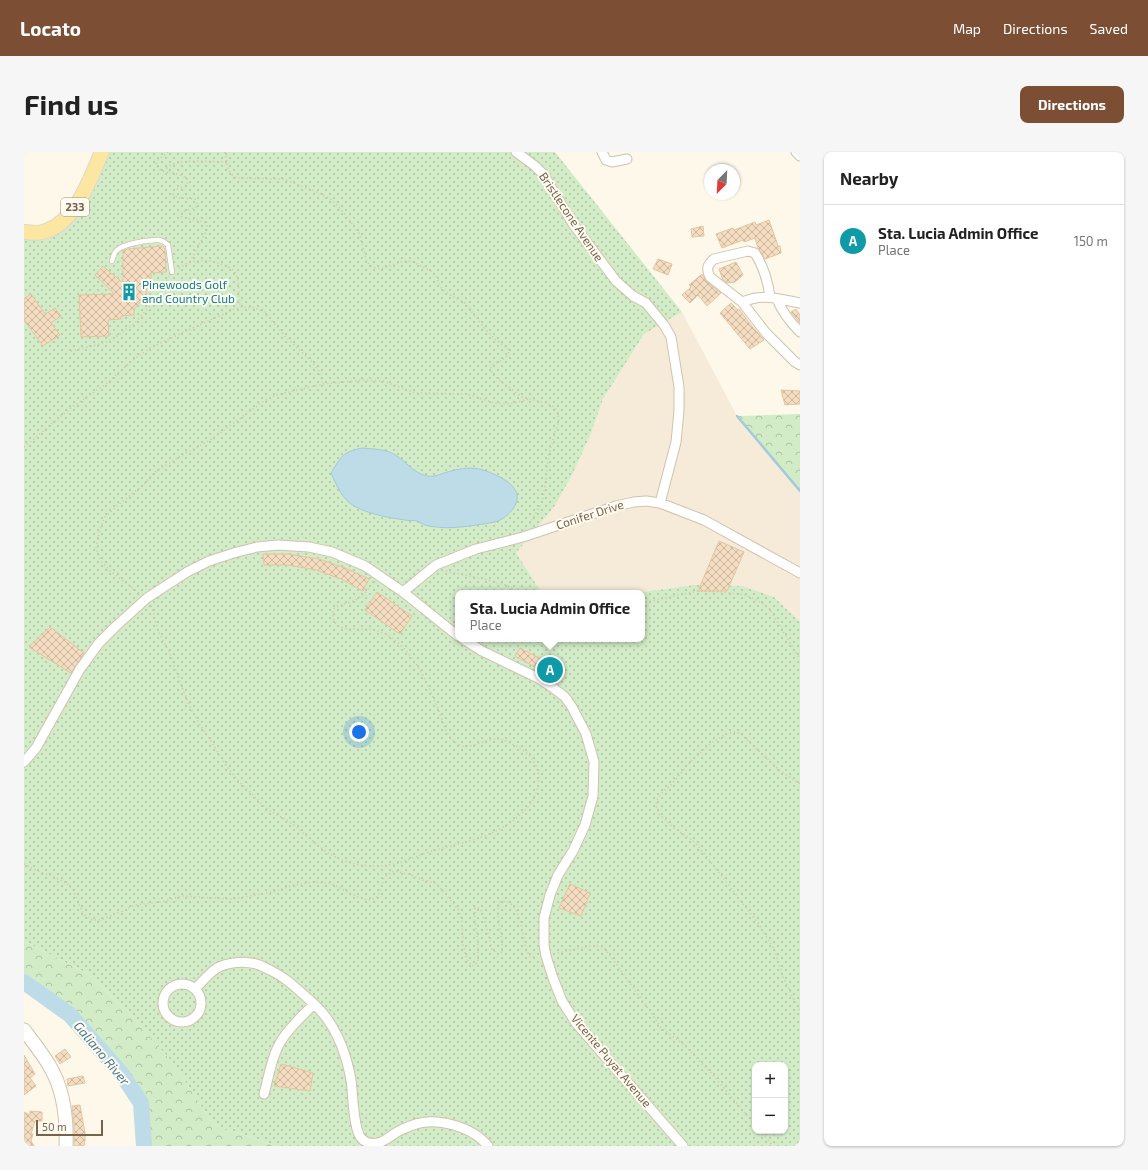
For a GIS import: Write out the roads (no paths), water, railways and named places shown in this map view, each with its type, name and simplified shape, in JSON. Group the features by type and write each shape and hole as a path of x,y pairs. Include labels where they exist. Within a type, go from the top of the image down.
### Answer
{"main road":[{"name":"233","path":"24,232 44,232 56,227 69,214 79,202 102,152"},
{"path":"24,1030 50,1066 62,1095 66,1120 66,1146"}],"street":[{"name":"Bristlecone Avenue","path":"516,152 544,174 573,224 616,281 633,296 646,303 664,325 671,337 679,387 680,411 676,442 660,503"},
{"path":"602,152 606,160 612,162 627,159"},
{"path":"796,152 800,156"},
{"path":"800,332 786,316 774,298 766,277 754,253 748,251 714,259 710,263 707,268 710,277 742,302 766,333 795,362 800,365"},
{"path":"742,302 760,297 800,303"},
{"name":"Conifer Drive","path":"403,592 436,565 476,549 523,537 616,506 646,501 660,503 704,520 800,573"},
{"path":"24,762 36,748 80,669 99,643 115,626 148,598 187,572 208,561 257,547 278,545 309,547 332,552 365,566 403,592 455,634"},
{"name":"Vicente Puyat Avenue","path":"468,642 482,651 538,678 565,696 586,734 594,762 594,796 585,825 573,851 558,875 550,895 544,918 544,945 546,956 562,1001 576,1023 684,1146"},
{"path":"195,989 207,976 218,968 231,964 256,964 289,981 324,1014 332,1025 344,1052 351,1079 356,1130 361,1138 369,1143 384,1141 399,1131 415,1124 431,1122 445,1123 468,1131 485,1142 488,1146"},
{"path":"177,984 190,985 195,989 199,993 201,999 200,1011 196,1016 186,1021 180,1021 174,1020 169,1016 165,1011 163,1004 166,992 177,984"},
{"path":"264,1094 271,1067 282,1040 289,1030 314,1004"}],"lane":[{"path":"112,261 116,251 123,246 157,240 168,245 172,272"}],"water":[{"path":"362,448 390,452 414,470 427,476 436,476 464,468 483,470 498,476 511,484 517,496 516,502 509,514 498,521 454,528 432,527 418,521 393,518 367,512 347,501 340,492 331,473 346,453"}],"waterway":[{"path":"737,416 800,491"},
{"name":"Galiano River","path":"24,982 70,1015 121,1073 141,1103 144,1146"}],"place":[{"name":"Pinewoods Golf and Country Club","path":"129,292"},
{"name":"Sta. Lucia Admin Office","path":"550,670"}]}
